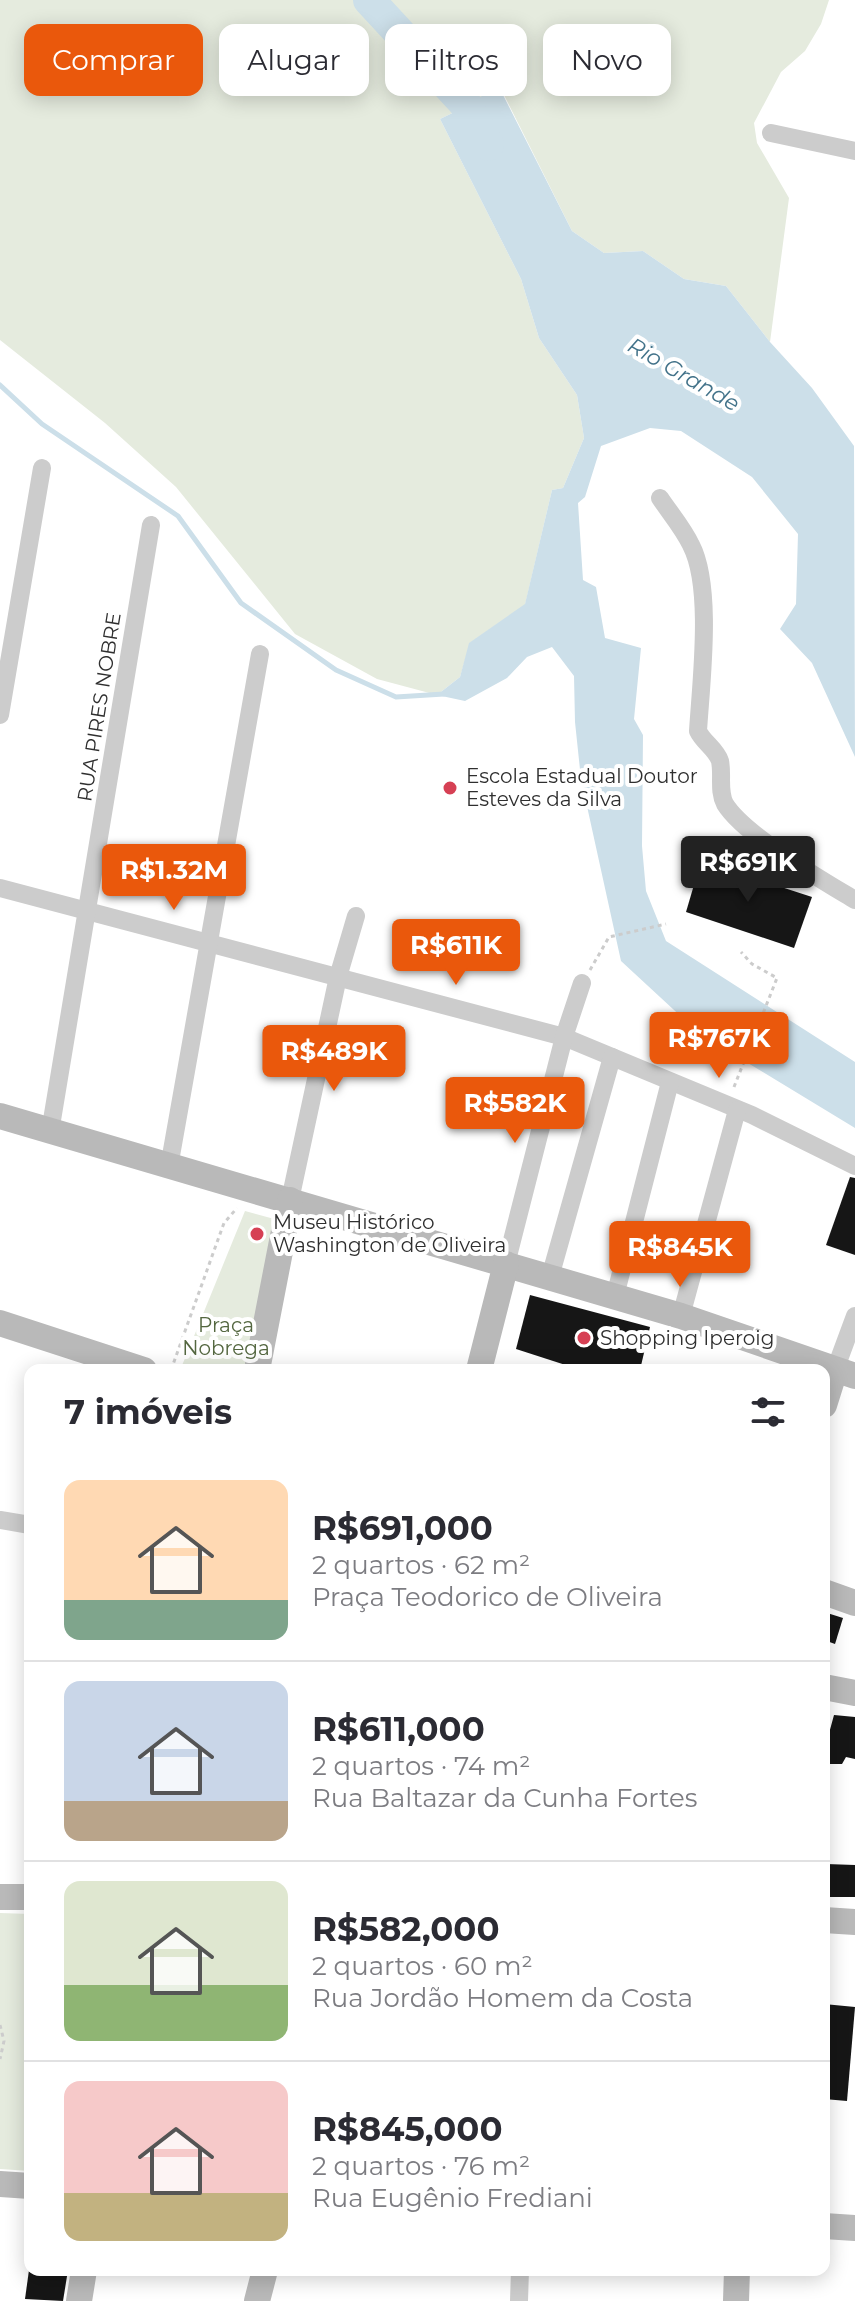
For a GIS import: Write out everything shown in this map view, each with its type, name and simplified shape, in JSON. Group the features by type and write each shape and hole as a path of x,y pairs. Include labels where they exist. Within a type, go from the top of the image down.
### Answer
{"street":[{"path":"771,133 855,151"},
{"path":"0,715 42,468"},
{"path":"660,498 693,547 703,590 704,637 698,731 702,740 718,756 721,795 741,824 855,900"},
{"name":"RUA PIRES NOBRE","path":"50,1132 151,525"},
{"path":"169,1167 260,654"},
{"path":"0,888 564,1037 737,1110 855,1166"},
{"path":"258,1364 338,977 356,916"},
{"path":"481,1364 564,1037 582,983"},
{"path":"550,1277 612,1057"},
{"path":"615,1296 670,1082"},
{"path":"681,1316 737,1110"},
{"path":"0,1116 615,1296 819,1364"},
{"path":"830,1396 845,1373 855,1316"},
{"path":"0,1323 126,1364"},
{"path":"0,1520 24,1524"},
{"path":"830,1594 855,1603"},
{"path":"830,1688 855,1693"},
{"path":"0,1897 24,1897"},
{"path":"830,1920 855,1922"},
{"path":"0,2184 24,2186"},
{"path":"830,2226 855,2228"},
{"path":"79,2301 83,2276"},
{"path":"257,2301 263,2276"},
{"path":"519,2301 520,2276"},
{"path":"736,2301 737,2276"}],"path":[{"path":"582,983 609,937 666,924"},
{"path":"740,1069 777,978 752,964 741,952"},
{"path":"173,1364 224,1223 239,1205 245,1188"},
{"path":"0,2025 4,2041 0,2059"}],"green space":[{"path":"0,0 829,0 821,24 805,51 781,72 754,123 757,143 789,198 770,342 726,286 684,279 643,251 604,253 572,231 504,96 527,96 527,24 385,24 385,96 482,96 440,119 521,279 539,338 577,395 584,438 563,488 552,490 525,605 470,643 460,677 437,695 377,679 295,634 176,487 105,423 0,340"},
{"name":"Praça Nobrega","path":"245,1211 278,1220 251,1364 183,1364"},
{"path":"0,1913 24,1914 24,2171 0,2169"}],"water":[{"path":"482,96 504,96 572,231 604,253 643,251 684,279 726,286 770,342 812,388 854,446 855,757 812,663 780,629 796,604 798,534 752,477 681,431 650,428 601,446 585,497 578,503 583,580 596,587 605,638 641,648 634,719 643,735 642,846 646,891 666,941 855,1062 855,1128 700,1034 621,961 581,779 574,676 552,647 527,657 507,678 465,701 437,695 460,677 469,643 525,604 552,490 563,488 584,438 577,395 539,338 521,279 440,119"}],"building":[{"path":"701,861 812,897 794,948 686,912"},
{"path":"850,1177 855,1178 855,1255 826,1245"},
{"name":"Shopping Iperoig","path":"530,1295 650,1327 641,1364 562,1364 516,1349"},
{"path":"830,1614 843,1618 835,1644 830,1642"},
{"path":"834,1715 855,1717 855,1759 846,1757 842,1764 830,1764 830,1730"},
{"path":"830,1864 855,1865 855,1897 830,1897"},
{"path":"830,2005 855,2007 847,2101 830,2100"},
{"path":"28,2276 67,2276 63,2301 25,2299"}],"waterway":[{"name":"Rio Grande","path":"369,0 467,106 488,145"},
{"path":"0,385 42,424 178,516 241,603 336,670 396,697 444,694"}],"place":[{"name":"Escola Estadual Doutor Esteves da Silva","path":"450,788"},
{"name":"Museu Histórico Washington de Oliveira","path":"257,1234"},
{"name":"Shopping Iperoig","path":"584,1338"}]}
